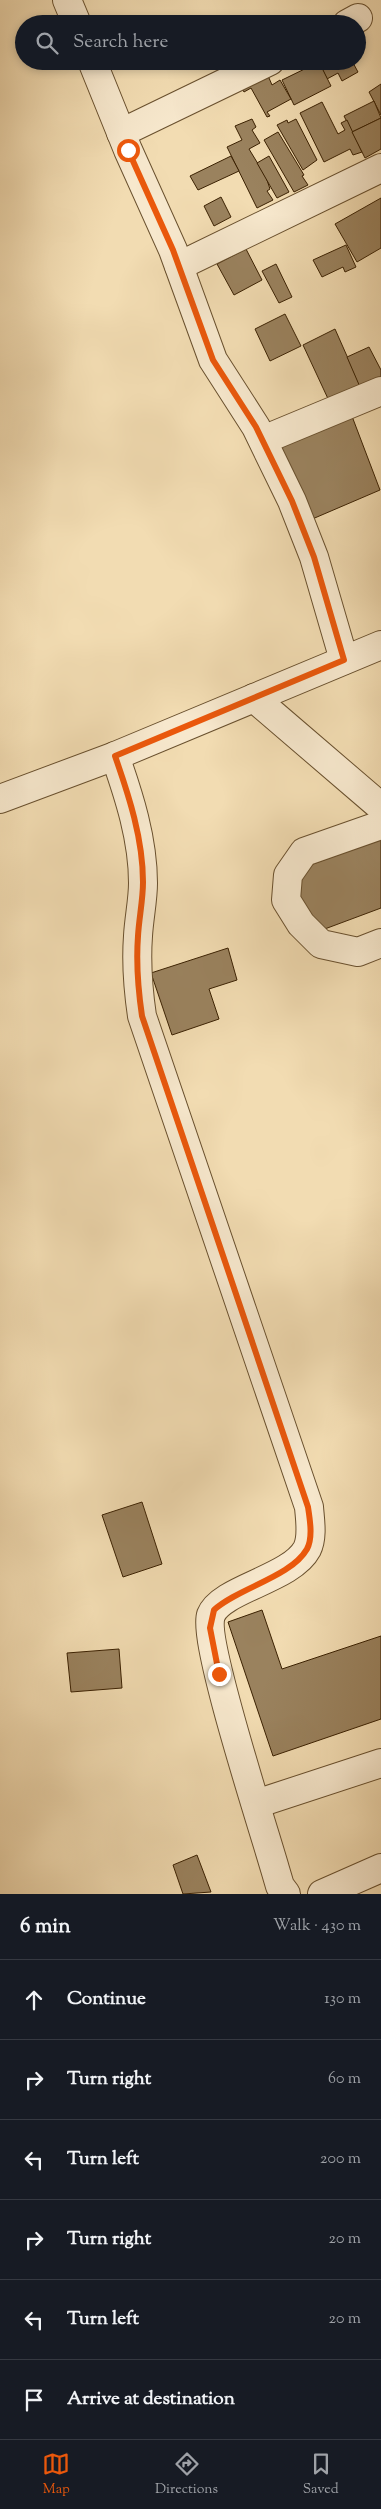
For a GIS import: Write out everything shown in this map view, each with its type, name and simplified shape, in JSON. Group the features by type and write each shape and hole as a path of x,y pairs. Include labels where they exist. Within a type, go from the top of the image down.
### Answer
{"street":[{"path":"67,0 73,15"},
{"path":"96,70 179,266 213,360 263,440 288,492 314,557 344,660"},
{"path":"121,133 251,70"},
{"path":"179,266 381,168"},
{"path":"263,440 381,391"},
{"path":"0,799 115,756 381,645"},
{"path":"254,698 381,807"},
{"path":"115,756 130,801 141,855 143,884 138,937 137,979 142,1016 308,1507 310,1530 308,1548 297,1561 260,1584 220,1604 210,1617 211,1639 217,1666 274,1869 280,1886 286,1894"},
{"path":"381,825 304,852 288,875 286,900 301,924 321,944 358,952 381,943"},
{"path":"256,1804 381,1763"},
{"path":"322,1894 381,1868"}],"building":[{"path":"303,70 323,70 331,86 294,105 282,80"},
{"path":"322,70 357,70 358,72 342,81 338,73 327,79"},
{"path":"266,71 272,85 280,80 291,99 267,112 270,116 267,117 251,88 244,92 239,83"},
{"path":"381,84 381,115 369,92"},
{"path":"374,101 381,118 352,132 344,116"},
{"path":"322,102 338,134 345,130 341,123 347,120 362,152 353,155 350,149 324,162 300,113"},
{"path":"381,118 381,149 365,158 352,132"},
{"path":"252,119 256,127 252,130 260,143 249,149 266,177 270,189 267,191 273,200 257,208 227,147 242,140 235,126"},
{"path":"296,119 317,160 303,170 277,125 287,120 288,123"},
{"path":"278,132 308,185 294,192 264,140"},
{"path":"231,156 239,171 198,190 190,176"},
{"path":"269,156 289,192 277,198 257,163"},
{"path":"221,197 231,217 214,226 204,206"},
{"path":"381,198 381,248 357,262 335,224"},
{"path":"346,245 356,267 345,272 343,267 322,277 313,260"},
{"path":"246,249 262,280 234,295 217,264"},
{"path":"276,264 292,297 279,303 262,271"},
{"path":"285,314 301,346 270,361 255,329"},
{"path":"335,329 362,390 330,403 303,345"},
{"path":"369,347 381,370 381,378 360,387 347,357"},
{"path":"350,411 380,490 303,523 273,442"},
{"path":"381,839 381,908 314,933 291,872"},
{"path":"228,948 237,980 209,989 219,1019 172,1035 151,973"},
{"path":"142,1502 162,1564 123,1577 102,1515"},
{"path":"262,1610 282,1669 381,1636 381,1719 273,1756 228,1622"},
{"path":"119,1649 122,1688 71,1692 67,1653"},
{"path":"197,1855 211,1892 183,1894 173,1865"}],"route":[{"path":"128,150 173,250 213,360 256,427 292,501 314,557 344,660 115,756 130,801 141,855 143,884 138,937 137,979 142,1016 308,1507 310,1530 308,1548 297,1561 260,1584 234,1595 220,1604 210,1617 211,1639 219,1674"}]}
